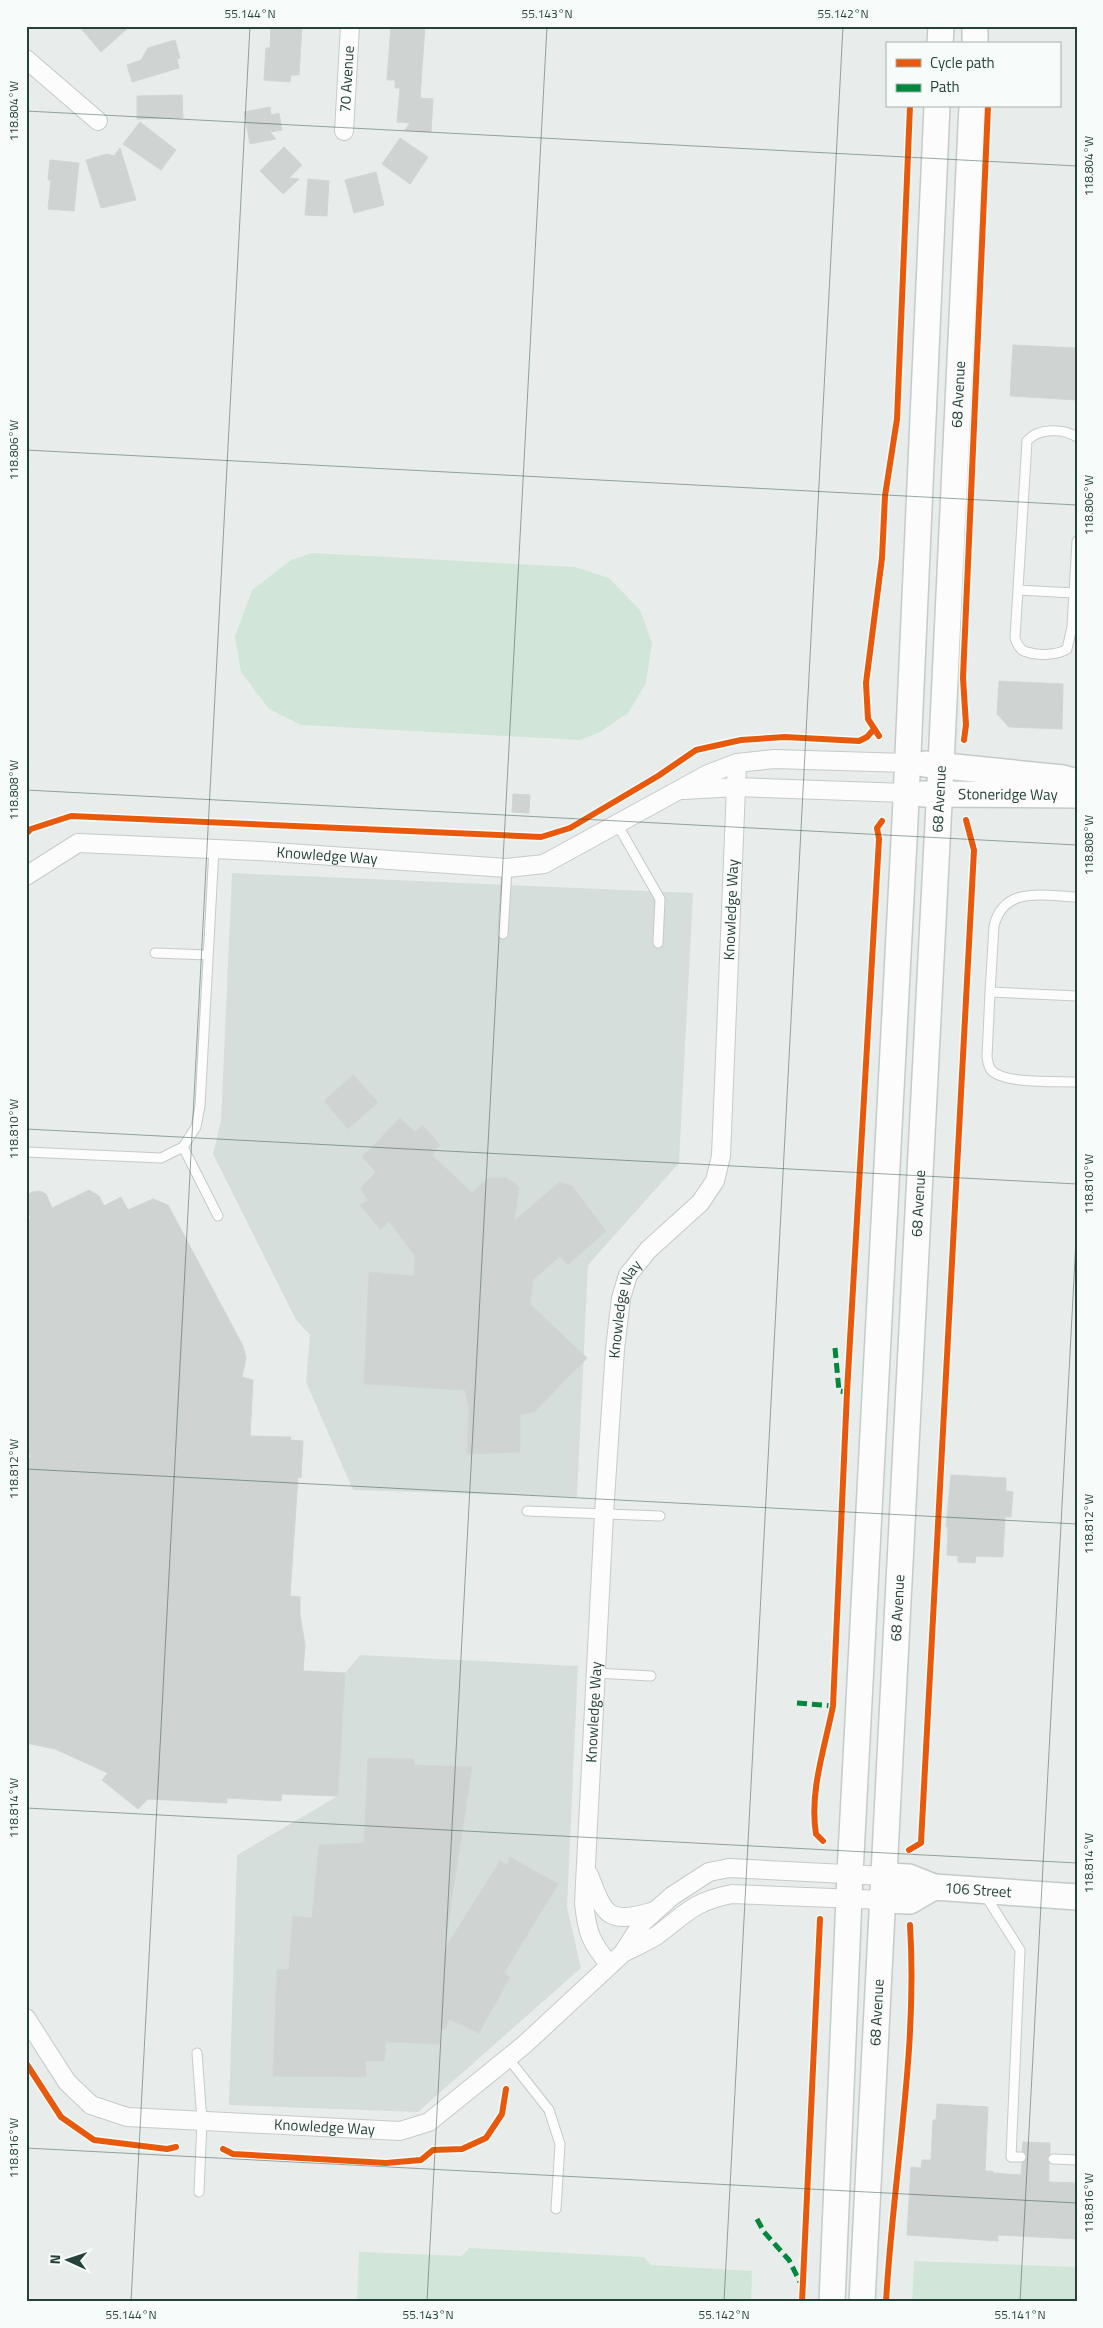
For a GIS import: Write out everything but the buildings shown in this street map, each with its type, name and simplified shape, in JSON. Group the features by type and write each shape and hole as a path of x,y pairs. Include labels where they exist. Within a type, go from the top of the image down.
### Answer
{"main road":[{"path":"940,42 941,26"},
{"path":"975,26 975,42"},
{"path":"832,2302 850,1874 906,793 937,108"},
{"name":"68 Avenue","path":"862,2302 941,765 972,108"},
{"name":"Knowledge Way","path":"907,763 941,765"},
{"name":"Stoneridge Way","path":"941,765 1063,778 1077,782"},
{"name":"Knowledge Way","path":"906,793 939,794"},
{"name":"Stoneridge Way","path":"939,794 1077,795"},
{"name":"106 Street","path":"884,1888 910,1901 934,1887 1077,1896"}],"street":[{"name":"70 Avenue","path":"344,131 350,26"},
{"path":"27,61 98,121"},
{"name":"Knowledge Way","path":"26,876 78,843 214,849 507,868 544,864 708,774 737,763 774,759 907,763"},
{"name":"Knowledge Way","path":"610,1965 594,1947 588,1934 584,1904 595,1673 615,1348 621,1298 628,1275 648,1250 700,1203 715,1181 721,1156 737,763"},
{"name":"Knowledge Way","path":"678,790 737,787 906,793"},
{"name":"Knowledge Way","path":"586,1865 599,1902 615,1916 627,1918 655,1911"},
{"name":"Knowledge Way","path":"26,2018 67,2082 91,2105 128,2117 400,2132 430,2122 508,2058 623,1953 643,1922 672,1896 709,1872 729,1868 850,1874 884,1888"},
{"name":"Knowledge Way","path":"623,1953 654,1937 693,1906 711,1898 732,1894 849,1898 884,1888"}],"lane":[{"path":"1077,437 1071,433 1040,431 1034,433 1027,440 1015,638 1018,646 1026,652 1060,653 1067,649 1075,627 1074,593 1077,541"},
{"path":"1018,590 1074,593"},
{"path":"617,824 660,899 658,943"},
{"path":"26,1152 161,1158 183,1147 196,1128 200,1106 214,849"},
{"path":"503,934 507,868"},
{"path":"1077,897 1026,896 1012,900 1003,906 997,916 994,926 987,1057 988,1066 993,1072 1012,1079 1077,1082"},
{"path":"155,953 208,955"},
{"path":"990,992 1077,996"},
{"path":"183,1147 218,1216"},
{"path":"527,1511 660,1516"},
{"path":"595,1673 651,1676"},
{"path":"982,1890 1020,1950 1011,2157 1021,2157"},
{"path":"197,2053 202,2121 198,2192"},
{"path":"508,2058 549,2110 560,2144 556,2209"},
{"path":"1053,2159 1077,2160"}],"shaded area":[{"path":"232,873 693,893 679,1163 588,1265 577,1497 353,1490 306,1382 310,1335 296,1320 213,1154 221,1121"},
{"path":"360,1655 578,1666 567,1907 581,1968 418,2112 229,2105 237,1855 338,1796 345,1673"}],"green space":[{"path":"312,553 575,567 609,578 640,610 652,643 646,683 628,713 600,732 580,740 301,725 269,709 241,672 235,636 252,590 291,560"},
{"path":"469,2248 644,2257 651,2265 752,2271 751,2302 357,2302 359,2252 462,2256"},
{"path":"914,2261 1077,2267 1077,2302 912,2302"}],"marked path":[{"path":"835,1348 839,1391 847,1392"},
{"path":"797,1703 833,1706"},
{"path":"757,2219 764,2232 789,2260 800,2282"}],"cycle path":[{"path":"879,736 868,719 866,683 882,558 885,496 897,419 910,108"},
{"path":"964,740 966,725 963,678 988,108"},
{"path":"26,834 31,829 71,816 541,837 570,828 658,776 696,750 741,740 785,737 859,741 867,737 874,729"},
{"path":"909,1850 921,1843 974,850 966,820"},
{"path":"823,1841 816,1834 814,1818 816,1786 833,1706 847,1392 879,839 877,828 882,821"},
{"path":"802,2302 820,1919"},
{"path":"886,2302 911,2019 910,1925"},
{"path":"26,2063 61,2117 94,2140 167,2149 176,2147"},
{"path":"223,2149 233,2154 386,2163 421,2160 433,2150 462,2149 486,2138 502,2114 506,2089"}]}
